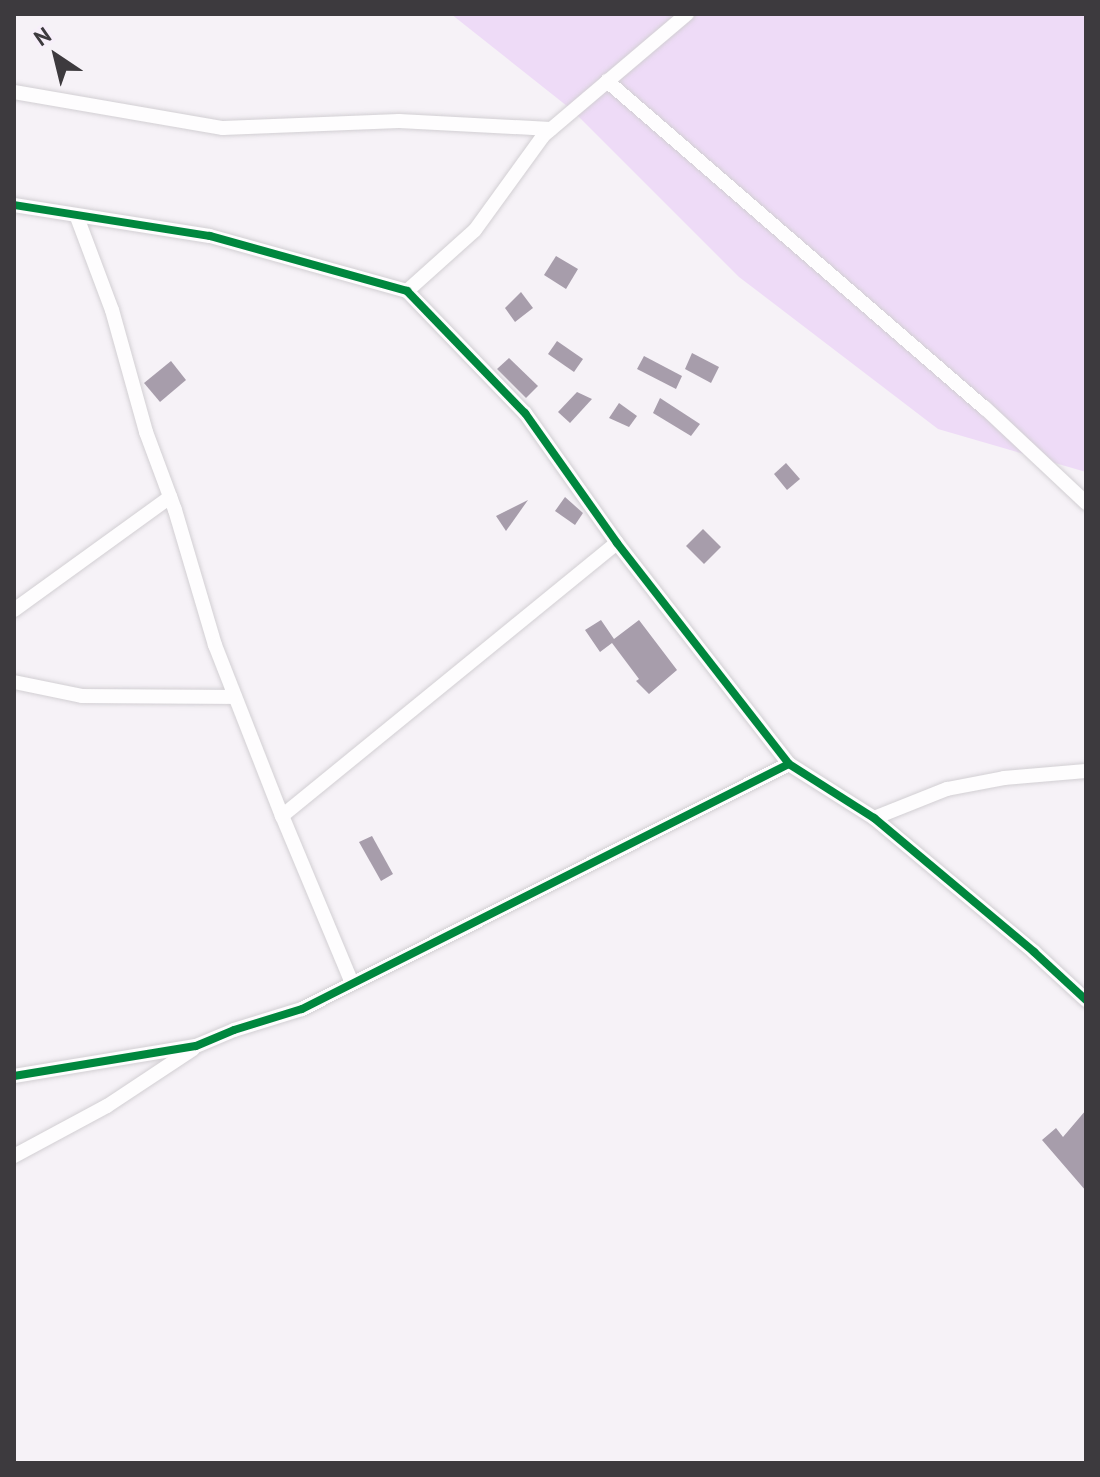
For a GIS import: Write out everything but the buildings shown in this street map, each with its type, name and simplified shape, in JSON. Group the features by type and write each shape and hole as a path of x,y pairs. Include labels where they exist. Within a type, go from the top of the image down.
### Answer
{"street":[{"path":"407,291 475,230 536,144 551,129 687,14"},
{"path":"607,81 985,408 1086,503"},
{"path":"14,92 223,128 399,121 551,129"},
{"path":"14,205 210,236 407,291 525,413 617,543 789,764 874,818 1034,952 1086,1000"},
{"path":"77,217 112,310 146,432 170,497 210,631 282,816 352,983"},
{"path":"14,610 170,497"},
{"path":"282,816 617,543"},
{"path":"14,682 82,696 235,697"},
{"path":"14,1156 107,1106 196,1046 234,1030 302,1009 789,764"},
{"path":"874,818 947,789 1004,778 1086,771"},
{"path":"14,1076 196,1046"}],"shaded area":[{"path":"451,14 1086,14 1086,472 938,429 739,277 572,110"}],"cycle path":[{"path":"14,205 210,236 407,291 525,413 617,543 789,764 874,818 1034,952 1086,1000"},
{"path":"14,1076 196,1046 234,1030 302,1009 789,764"}]}
